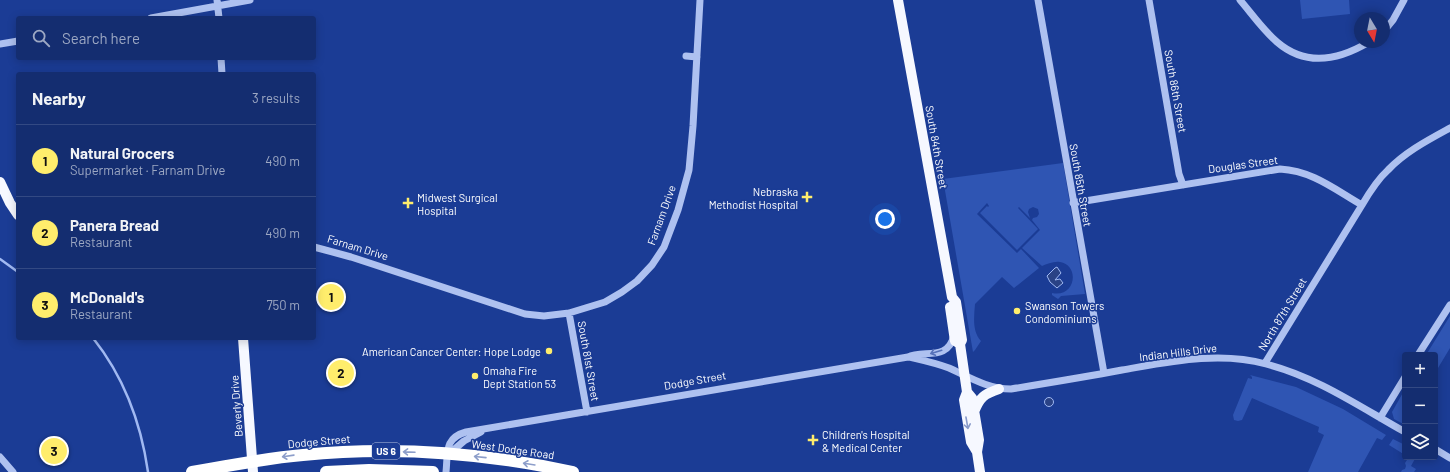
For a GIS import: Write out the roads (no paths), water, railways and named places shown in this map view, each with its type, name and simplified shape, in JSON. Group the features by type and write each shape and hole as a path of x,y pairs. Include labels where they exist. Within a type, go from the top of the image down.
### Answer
{"highway":[{"name":"Dodge Street","path":"192,472 253,467 303,455 353,451 448,454"},
{"name":"West Dodge Road","path":"448,454 516,462 573,472"},
{"name":"US 6","path":"326,472 369,470 433,472"}],"main road":[{"name":"South 84th Street","path":"898,0 952,297 956,302 962,340 961,349"},
{"path":"1,185 16,212"},
{"name":"South 84th Street","path":"952,297 949,303 954,333 956,341 961,349"},
{"name":"Beverly Drive","path":"243,340 253,467"},
{"path":"961,349 967,392 964,400 971,442 977,452"},
{"path":"974,412 984,395 999,389"},
{"path":"967,392 972,398 979,440 977,452 980,472"}],"street":[{"path":"160,16 218,3 250,0"},
{"name":"Farnam Drive","path":"316,248 358,259 525,314 544,316 569,314 594,306 622,292 647,272 664,247 678,210 689,170 692,151 700,0"},
{"name":"South 85th Street","path":"1038,0 1104,374"},
{"name":"South 86th Street","path":"1149,0 1179,174 1183,185"},
{"path":"1240,0 1273,38 1288,50 1295,53 1319,58 1335,57 1350,53 1359,48"},
{"path":"1390,24 1404,0"},
{"path":"218,3 218,16"},
{"path":"0,44 16,41"},
{"path":"686,56 697,57"},
{"path":"221,60 222,72"},
{"path":"1362,205 1378,180 1398,160 1416,147 1450,128"},
{"name":"Douglas Street","path":"1073,203 1272,169 1294,170 1314,177 1362,205"},
{"name":"North 87th Street","path":"1265,363 1362,205"},
{"path":"1420,352 1450,305"},
{"name":"South 81st Street","path":"569,314 587,412"},
{"name":"Dodge Street","path":"448,454 469,438 487,429 908,357 916,354 935,354 948,346 954,333"},
{"name":"Dodge Street","path":"908,357 929,361 965,375"},
{"name":"Indian Hills Drive","path":"965,375 992,388 1011,389 1173,361 1232,358 1265,363 1310,380 1402,430"},
{"path":"1380,418 1402,382"},
{"path":"1438,451 1450,458"},
{"path":"446,472 448,454"},
{"path":"0,457 13,472"}],"waterway":[{"path":"0,259 16,271"},
{"path":"94,340 114,368 130,401 141,436 148,472"}],"place":[{"name":"Nebraska Methodist Hospital","path":"807,197"},
{"name":"Midwest Surgical Hospital","path":"408,203"},
{"name":"Natural Grocers","path":"331,297"},
{"name":"Swanson Towers Condominiums","path":"1017,311"},
{"name":"American Cancer Center: Hope Lodge","path":"549,351"},
{"name":"Panera Bread","path":"341,373"},
{"name":"Omaha Fire Dept Station 53","path":"475,376"},
{"name":"Children's Hospital & Medical Center","path":"813,440"},
{"name":"McDonald's","path":"54,451"}]}
